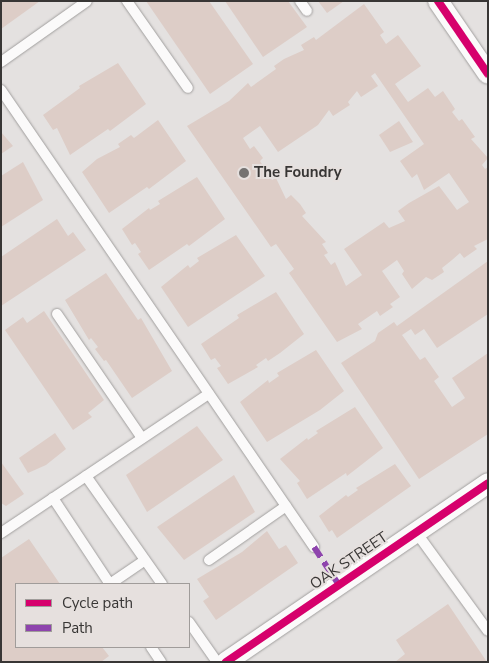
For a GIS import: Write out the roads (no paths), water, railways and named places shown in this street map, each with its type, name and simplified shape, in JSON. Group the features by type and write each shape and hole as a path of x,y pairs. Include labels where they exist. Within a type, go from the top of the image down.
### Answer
{"street":[{"path":"438,1 488,74"},
{"name":"OAK STREET","path":"226,662 488,483"}],"lane":[{"path":"1,62 87,1"},
{"path":"127,1 188,88"},
{"path":"300,1 307,11"},
{"path":"1,90 314,547"},
{"path":"57,314 142,438"},
{"path":"1,533 209,394"},
{"path":"86,476 161,583"},
{"path":"53,498 109,583"},
{"path":"209,560 286,506"},
{"path":"416,532 488,631"},
{"path":"111,583 145,560"},
{"path":"190,623 217,662"},
{"path":"152,648 161,662"}],"place":[{"name":"The Foundry","path":"244,173"}]}
